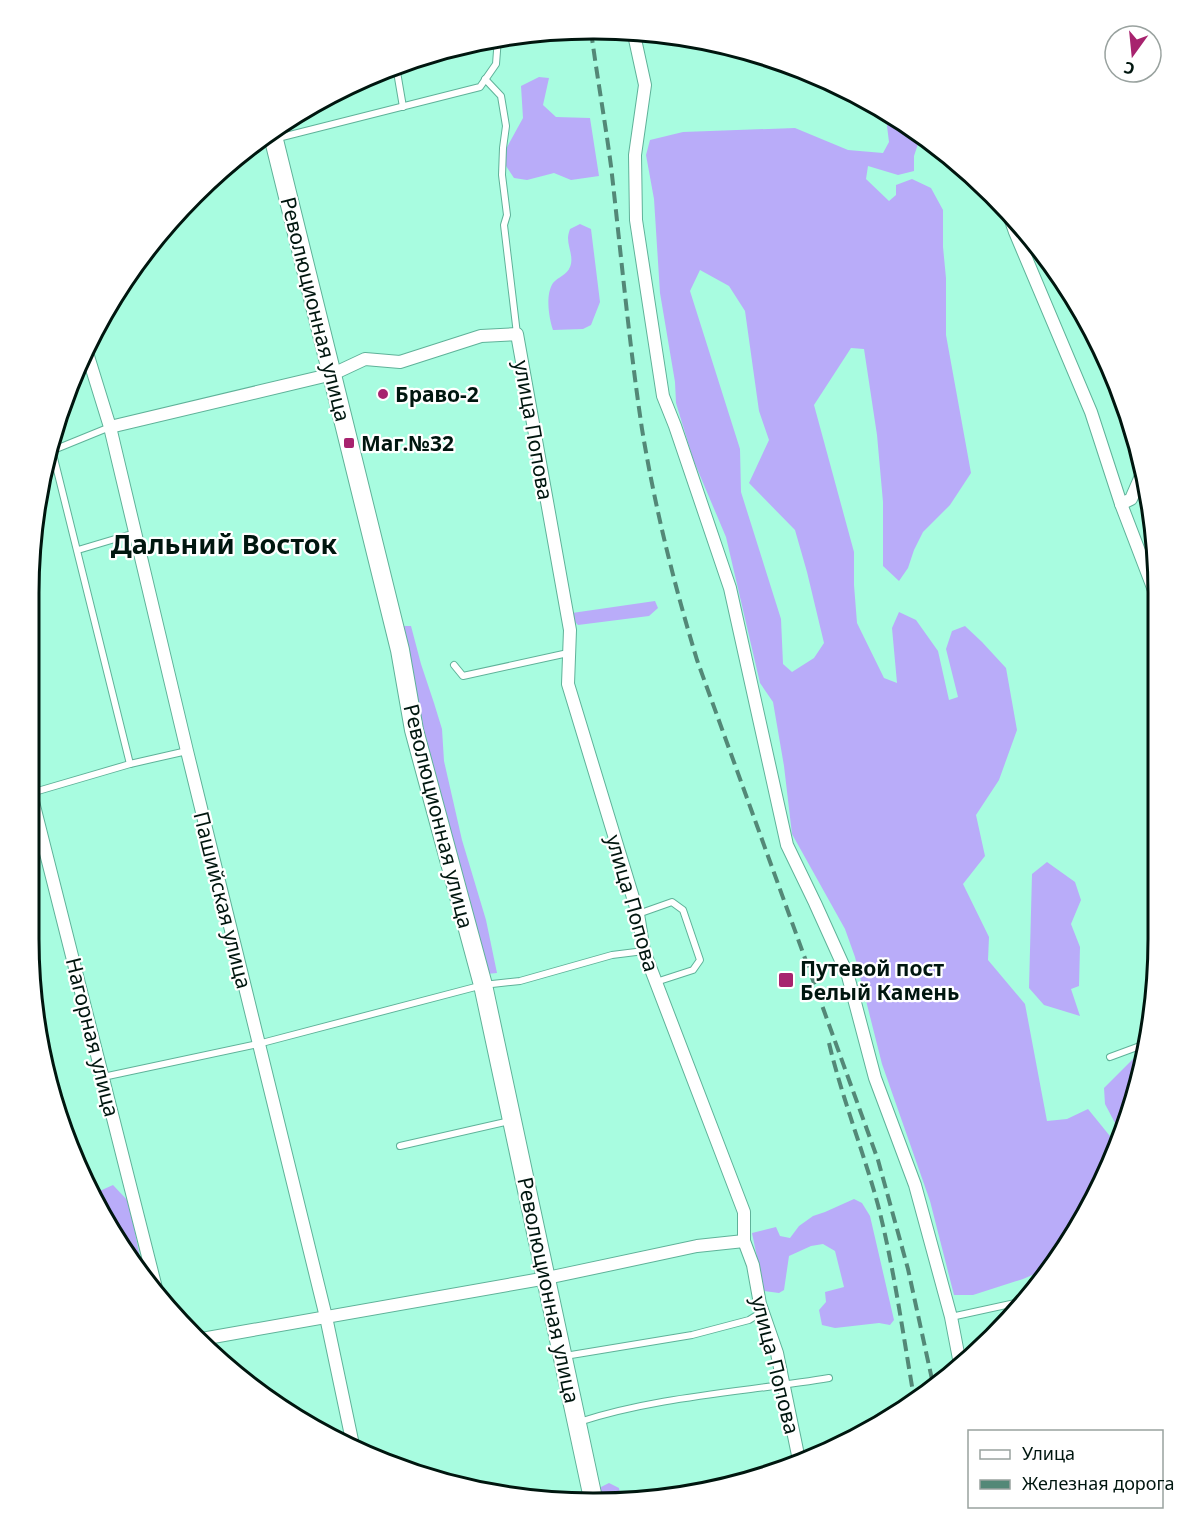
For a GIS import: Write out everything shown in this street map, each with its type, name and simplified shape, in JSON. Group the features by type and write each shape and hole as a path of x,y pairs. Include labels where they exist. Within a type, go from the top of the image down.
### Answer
{"street":[{"path":"635,41 645,85 636,154 636,220 663,396 730,588 787,845 848,976 875,1078 915,1185 951,1317 958,1356"},
{"name":"Революционная улица","path":"274,140 400,650 414,730 483,985 592,1493"},
{"path":"1018,238 1092,412 1121,504 1147,573"},
{"path":"110,427 333,374 365,358 400,362 481,336 517,334"},
{"name":"улица Попова","path":"517,334 570,630 568,684 638,914 644,951 744,1212 744,1241 753,1265 762,1312 777,1353 798,1454"},
{"name":"Пашийская улица","path":"90,362 110,427 326,1317 351,1438"},
{"path":"1121,504 1131,499 1137,485"},
{"name":"Нагорная улица","path":"39,825 152,1274"},
{"path":"209,1338 547,1278 697,1246 744,1241"}],"lane":[{"path":"282,134 404,107 480,87 496,64 497,48"},
{"path":"398,75 404,107"},
{"path":"485,80 501,96 506,126 502,148 502,176 507,215 504,225 517,334"},
{"path":"59,447 110,427"},
{"path":"55,462 130,764"},
{"path":"78,550 135,533"},
{"path":"454,665 463,676 569,652"},
{"path":"39,788 187,751"},
{"path":"638,914 672,902 683,910 700,960 693,970 656,982"},
{"path":"103,1077 258,1044 483,985 520,981 612,955 644,951"},
{"path":"1110,1057 1137,1047"},
{"path":"400,1146 513,1121"},
{"path":"951,1317 1010,1304"},
{"path":"563,1356 692,1335 748,1320 762,1312"},
{"path":"577,1423 607,1413 695,1396 829,1377"}],"shaded area":[{"path":"539,77 549,78 543,105 556,117 590,118 599,176 571,180 554,173 527,180 514,178 506,166 506,149 523,118 521,86"},
{"path":"888,123 918,144 914,156 914,171 898,175 868,166 866,179 889,201 896,195 896,185 912,179 931,188 943,210 946,335 971,473 950,505 923,532 908,568 899,581 883,566 883,502 877,435 864,349 851,348 814,405 854,552 857,623 884,678 897,683 892,628 899,612 916,620 938,651 949,700 958,697 946,649 952,631 965,626 1006,668 1017,730 999,780 976,815 985,856 963,884 989,937 988,960 1025,1004 1047,1121 1067,1119 1088,1109 1111,1138 1074,1216 1034,1274 973,1295 954,1295 930,1201 882,1064 855,957 845,929 792,834 773,702 760,683 726,537 693,459 676,403 675,382 660,293 654,199 646,155 650,140 683,132 795,128 848,150 883,153 889,142","holes":["700,270 729,286 745,311 759,411 769,440 749,483 795,530 824,643 814,658 792,672 783,664 781,619 741,492 740,449 690,291"]},
{"path":"580,224 591,229 600,302 591,325 583,329 553,330 549,313 549,294 553,283 570,267 568,242 570,229"},
{"path":"655,601 658,608 649,616 578,625 573,620 572,613"},
{"path":"399,626 411,626 442,729 444,761 462,840 486,920 497,973 486,974 422,734"},
{"path":"1047,862 1075,882 1081,900 1071,924 1080,947 1079,986 1071,989 1080,1016 1044,1005 1029,988 1032,874"},
{"path":"1135,1057 1117,1123 1105,1104 1104,1088"},
{"path":"113,1185 129,1202 140,1257 113,1216 100,1191"},
{"path":"854,1199 862,1203 870,1216 894,1320 890,1325 879,1323 835,1328 822,1325 819,1310 826,1302 825,1292 844,1287 835,1251 823,1244 811,1246 789,1256 784,1290 779,1293 764,1291 752,1233 776,1227 780,1236 790,1238 799,1226 813,1216"},
{"path":"609,1483 619,1488 620,1492 601,1493 601,1487"}],"railway":[{"path":"592,39 611,166 642,429 673,574 697,660 878,1160 908,1269 932,1378"},
{"path":"829,1043 884,1229 913,1392"}],"place":[{"name":"Браво-2","path":"383,394"},
{"name":"Маг.№32","path":"349,443"},
{"name":"Путевой пост Белый Камень","path":"786,980"}],"district":[{"name":"Дальний Восток","path":"224,543"}]}
